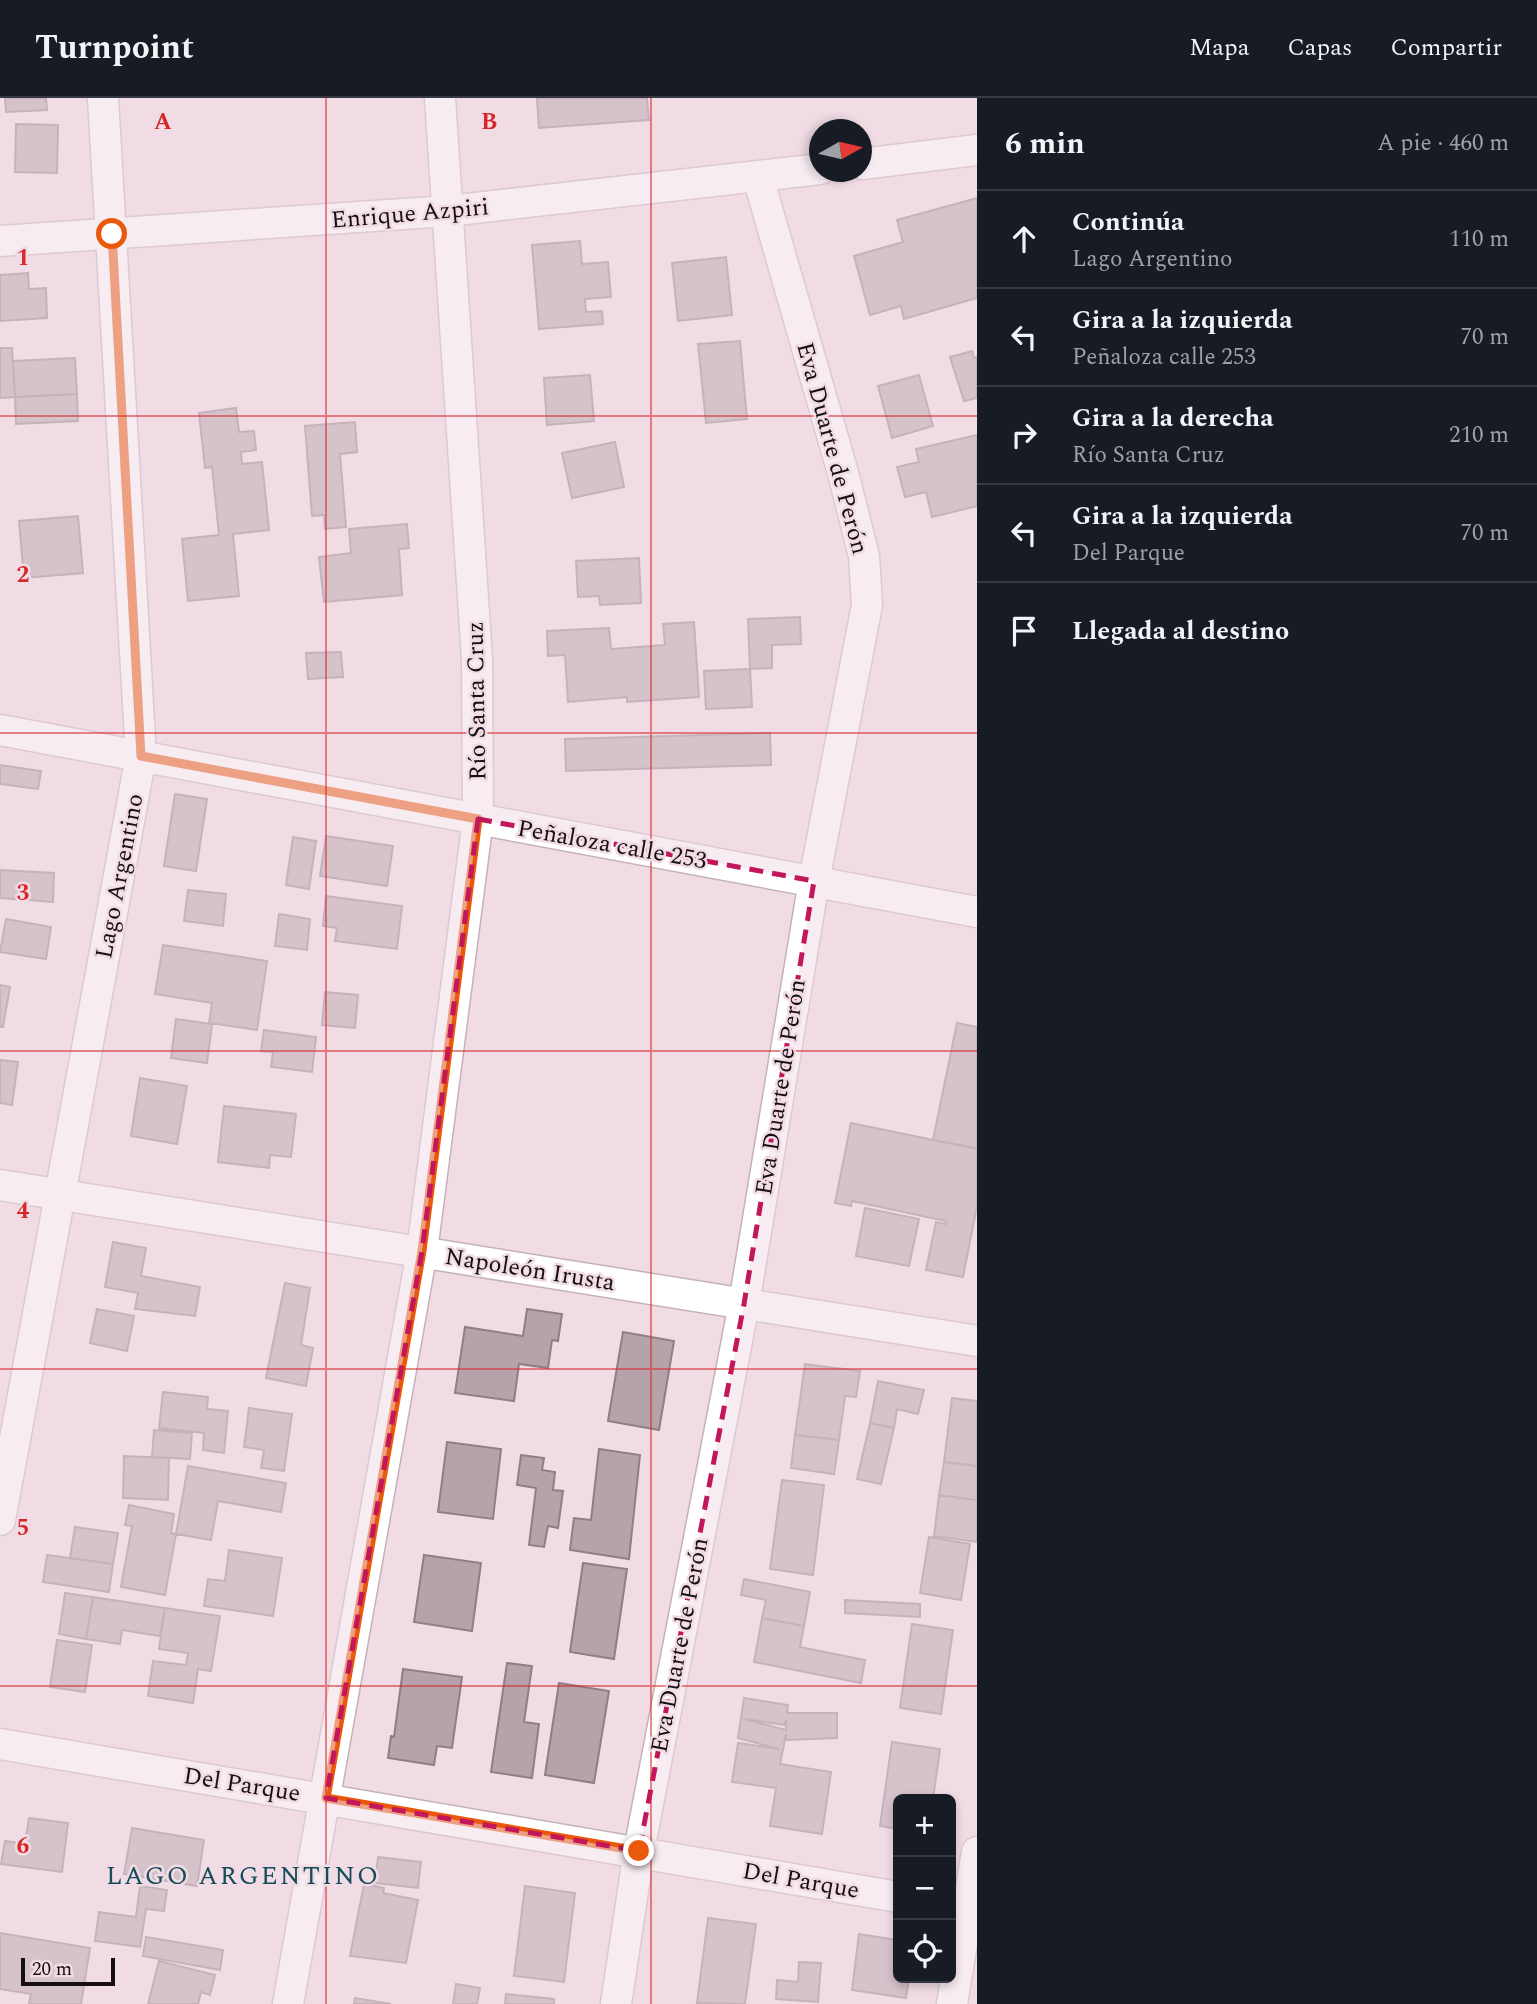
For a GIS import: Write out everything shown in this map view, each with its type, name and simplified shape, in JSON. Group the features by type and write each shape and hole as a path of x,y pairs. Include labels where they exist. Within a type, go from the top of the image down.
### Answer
{"street":[{"name":"Lago Argentino","path":"0,1520 141,756 103,98"},
{"name":"Río Santa Cruz","path":"288,2004 422,1251 478,819 477,659 440,98"},
{"path":"872,163 977,150"},
{"name":"Enrique Azpiri","path":"0,241 448,211 809,170"},
{"name":"Eva Duarte de Perón","path":"616,2004 639,1851 744,1304 814,881 867,605 864,556 843,473 758,177"},
{"name":"Peñaloza calle 253","path":"0,730 977,912"},
{"name":"Napoleón Irusta","path":"0,1185 977,1341"},
{"name":"Del Parque","path":"0,1744 893,1895"},
{"path":"952,2004 958,1907 977,1852"}],"highlighted area":[{"path":"478,819 814,881 744,1304 639,1851 326,1798 422,1251"}],"building":[{"path":"5,98 46,98 47,110 6,112"},
{"path":"537,98 647,98 649,120 539,128"},
{"path":"16,124 58,125 57,173 15,172"},
{"path":"977,198 977,298 904,319 901,306 870,315 854,256 903,242 897,220"},
{"path":"580,241 582,264 608,262 611,297 585,299 586,312 602,311 603,324 539,329 532,245"},
{"path":"726,257 732,315 678,321 672,263"},
{"path":"28,273 29,289 46,288 47,318 0,321 0,275"},
{"path":"740,341 747,419 706,423 698,344"},
{"path":"0,348 12,348 15,397 0,398"},
{"path":"972,351 974,358 977,357 977,398 964,401 950,357"},
{"path":"75,358 77,394 15,397 13,361"},
{"path":"590,375 594,421 547,425 544,378"},
{"path":"919,375 933,426 892,438 878,386"},
{"path":"77,394 78,421 16,424 15,397"},
{"path":"236,408 239,432 254,431 256,450 241,452 242,464 262,462 269,530 233,534 239,596 188,601 182,539 219,535 212,467 205,468 199,413"},
{"path":"355,422 357,452 340,454 346,527 325,529 324,515 312,516 305,426"},
{"path":"977,435 977,506 932,517 926,492 905,497 897,467 919,462 916,449"},
{"path":"615,442 624,487 572,498 562,453"},
{"path":"78,516 83,573 24,578 19,521"},
{"path":"407,524 409,548 399,549 402,595 324,602 319,557 351,553 349,529"},
{"path":"639,558 641,603 600,605 599,596 578,597 576,561"},
{"path":"800,617 801,644 772,645 772,668 750,669 748,619"},
{"path":"694,622 699,697 627,702 627,697 568,702 565,655 548,656 547,631 609,628 611,649 665,645 663,624"},
{"path":"341,652 343,677 308,679 306,653"},
{"path":"750,669 752,707 706,709 704,671"},
{"path":"770,733 771,765 566,771 565,739"},
{"path":"0,765 41,771 38,789 0,784"},
{"path":"175,794 207,799 196,871 164,866"},
{"path":"326,836 393,846 387,886 320,876"},
{"path":"293,837 316,841 309,889 286,885"},
{"path":"0,870 54,873 53,902 0,898"},
{"path":"188,890 226,894 223,926 184,921"},
{"path":"326,896 402,906 397,949 335,941 337,928 323,926"},
{"path":"279,914 310,919 307,950 275,946"},
{"path":"6,919 51,927 46,959 0,952"},
{"path":"163,945 267,961 257,1030 209,1023 212,1003 155,994"},
{"path":"0,985 10,987 3,1027 0,1027"},
{"path":"325,992 358,995 355,1028 322,1025"},
{"path":"176,1019 212,1024 207,1063 171,1058"},
{"path":"957,1023 977,1027 977,1148 933,1140"},
{"path":"264,1030 316,1037 312,1072 271,1067 273,1052 261,1051"},
{"path":"0,1060 18,1062 12,1105 0,1103"},
{"path":"140,1078 187,1086 177,1144 131,1136"},
{"path":"224,1106 296,1114 291,1157 270,1155 269,1168 218,1162"},
{"path":"851,1123 977,1149 977,1206 963,1277 926,1270 936,1222 946,1224 946,1221 852,1201 851,1206 835,1203"},
{"path":"865,1208 919,1219 909,1266 856,1256"},
{"path":"113,1242 146,1248 141,1276 200,1287 195,1316 135,1309 138,1293 105,1287"},
{"path":"285,1283 310,1288 301,1345 313,1348 306,1386 266,1378"},
{"path":"97,1309 134,1316 127,1351 90,1343"},
{"path":"527,1309 562,1314 558,1341 552,1340 548,1368 519,1364 514,1401 455,1393 465,1327 523,1336"},
{"path":"623,1332 674,1341 659,1430 608,1421"},
{"path":"805,1364 860,1371 856,1397 845,1396 839,1440 795,1435"},
{"path":"878,1381 924,1390 918,1414 897,1409 894,1428 870,1423"},
{"path":"163,1392 208,1397 207,1409 228,1411 224,1453 203,1450 204,1433 159,1428"},
{"path":"952,1398 977,1401 977,1466 944,1462"},
{"path":"249,1408 292,1414 284,1471 261,1468 264,1450 244,1447"},
{"path":"870,1423 894,1428 881,1484 857,1479"},
{"path":"154,1430 192,1433 190,1459 152,1457"},
{"path":"795,1435 839,1440 834,1474 791,1468"},
{"path":"447,1442 501,1449 493,1519 438,1512"},
{"path":"599,1449 640,1455 629,1559 570,1550 574,1518 591,1520"},
{"path":"521,1455 544,1458 542,1470 555,1472 553,1490 563,1491 558,1528 548,1526 544,1547 529,1545 536,1488 517,1485"},
{"path":"124,1456 169,1458 168,1500 123,1498"},
{"path":"944,1462 977,1466 977,1500 939,1495"},
{"path":"188,1466 286,1483 281,1512 218,1501 211,1540 176,1534"},
{"path":"782,1480 824,1485 813,1575 770,1569"},
{"path":"939,1495 977,1500 977,1542 934,1536"},
{"path":"129,1505 174,1514 171,1533 176,1534 165,1595 121,1587 132,1526 125,1525"},
{"path":"75,1527 118,1533 113,1564 70,1558"},
{"path":"929,1537 970,1544 961,1600 920,1593"},
{"path":"229,1550 282,1558 273,1616 204,1606 208,1579 225,1581"},
{"path":"47,1555 113,1564 109,1592 43,1582"},
{"path":"424,1555 481,1563 472,1631 414,1622"},
{"path":"583,1563 627,1569 614,1659 570,1652"},
{"path":"744,1579 810,1592 804,1626 762,1618 766,1600 741,1595"},
{"path":"65,1593 93,1597 86,1639 59,1634"},
{"path":"93,1597 165,1608 160,1636 122,1630 120,1644 86,1639"},
{"path":"845,1600 920,1604 920,1617 845,1613"},
{"path":"165,1608 220,1616 211,1671 198,1669 193,1703 148,1696 153,1661 186,1665 188,1653 159,1649"},
{"path":"762,1618 804,1626 800,1647 865,1660 861,1683 754,1662"},
{"path":"912,1624 953,1630 941,1714 900,1708"},
{"path":"57,1640 92,1645 85,1692 50,1687"},
{"path":"507,1663 532,1666 524,1722 539,1724 532,1778 491,1772"},
{"path":"403,1669 462,1677 452,1748 437,1746 434,1765 388,1758 391,1736 394,1737"},
{"path":"559,1683 609,1691 594,1783 545,1775"},
{"path":"744,1698 788,1705 787,1713 837,1713 837,1738 786,1740 786,1734 780,1764 831,1772 822,1834 770,1826 776,1788 732,1782 738,1743 779,1749 738,1738","holes":["745,1719 785,1725 786,1720 786,1730"]},
{"path":"892,1742 940,1749 934,1794 893,1794 893,1828 880,1826"},
{"path":"29,1818 68,1823 62,1872 1,1864 5,1841 25,1844"},
{"path":"132,1828 204,1840 197,1886 124,1874"},
{"path":"378,1857 421,1862 418,1888 375,1883"},
{"path":"364,1884 384,1888 383,1893 418,1900 406,1963 350,1956"},
{"path":"140,1886 167,1890 164,1911 146,1909 140,1947 95,1941 99,1912 136,1917"},
{"path":"525,1886 575,1893 564,1982 514,1976"},
{"path":"708,1918 756,1924 745,2004 697,2003"},
{"path":"0,1933 90,1948 81,2004 29,2004 31,1994 0,1989"},
{"path":"859,1934 893,1939 893,1983 908,1983 906,1998 852,1990"},
{"path":"146,1937 223,1950 220,1970 143,1956"},
{"path":"159,1961 215,1975 210,1995 201,1992 198,2004 148,2004"},
{"path":"799,1962 821,1963 818,2002 776,1999 777,1980 798,1982"},
{"path":"456,1984 480,1988 477,2004 453,2004"},
{"path":"506,1994 554,1999 554,2004 505,2004"},
{"path":"355,1998 391,2004 354,2004"}],"district":[{"name":"LAGO ARGENTINO","path":"243,1875"}],"route":[{"path":"112,234 141,756 478,819 422,1251 326,1798 639,1851"}]}
